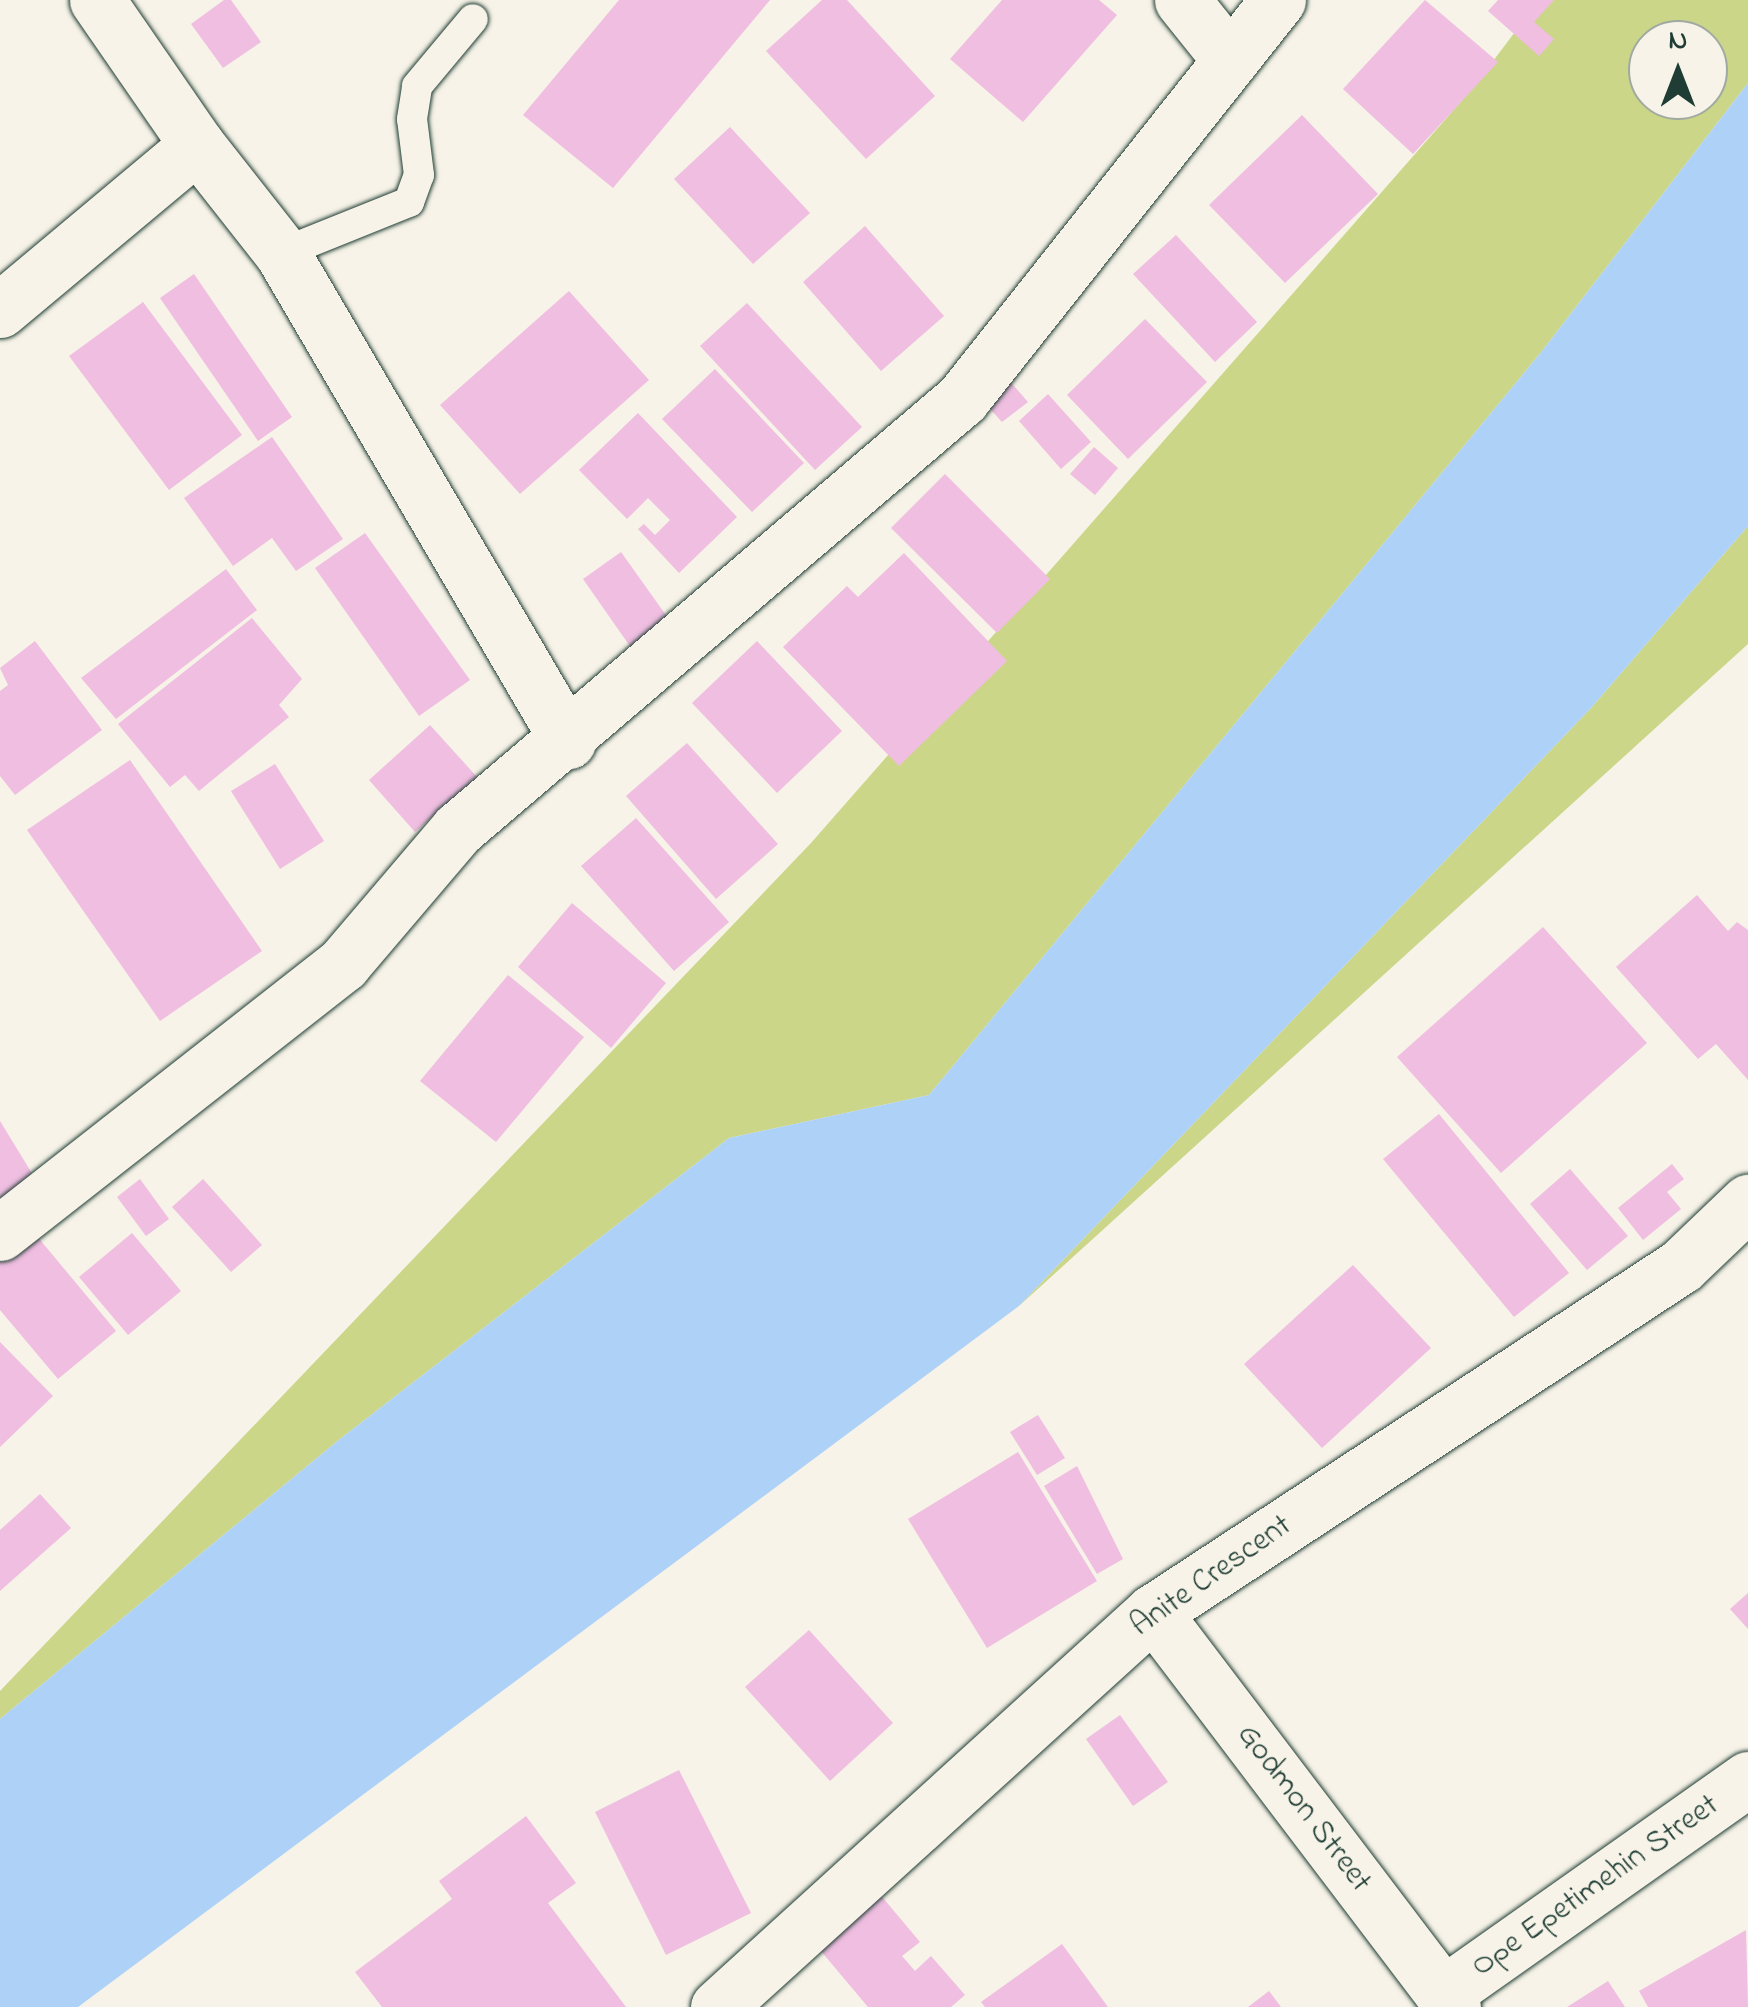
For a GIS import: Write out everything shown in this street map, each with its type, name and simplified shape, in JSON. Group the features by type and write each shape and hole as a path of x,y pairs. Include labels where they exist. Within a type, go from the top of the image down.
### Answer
{"street":[{"path":"98,0 197,145 282,253 568,741"},
{"path":"1182,0 1230,60"},
{"path":"0,1233 343,964 458,829 568,741 962,399 1278,0"},
{"path":"0,310 197,145"},
{"name":"Anite Crescent","path":"718,2007 1153,1612 1681,1266 1748,1202"},
{"name":"Godmon Street","path":"1153,1612 1448,2001"},
{"name":"Ope Epetimehin Street","path":"1448,2001 1748,1779"}],"lane":[{"path":"282,253 408,202 420,175 412,119 417,86 473,18"}],"green space":[{"path":"1539,0 1748,0 1748,83 1728,109 1728,20 1628,20 1628,120 1720,120 1542,351 929,1095 729,1138 340,1439 0,1719 0,1691 811,843 1472,89"},
{"path":"1748,526 1748,644 1019,1306 1591,708"}],"water":[{"path":"1748,83 1748,526 1591,708 1019,1306 78,2007 0,2007 0,1719 340,1439 729,1138 929,1095 1542,351 1720,120 1728,120 1728,109"}],"building":[{"path":"224,0 231,0 261,42 223,68 191,24"},
{"path":"619,0 770,0 613,188 523,115"},
{"path":"822,0 847,0 935,96 866,159 766,51"},
{"path":"1002,0 1099,0 1117,15 1023,122 950,59"},
{"path":"1425,0 1498,62 1413,154 1343,89"},
{"path":"1498,0 1554,0 1534,22 1554,39 1539,56 1488,11"},
{"path":"1302,115 1378,194 1285,283 1209,205"},
{"path":"730,127 810,213 753,264 674,179"},
{"path":"865,226 944,316 881,371 803,282"},
{"path":"1176,235 1257,322 1215,362 1133,274"},
{"path":"194,274 292,417 258,441 160,298"},
{"path":"569,291 649,380 520,494 440,405"},
{"path":"143,302 242,435 169,490 69,356"},
{"path":"747,303 862,427 815,470 700,346"},
{"path":"1145,319 1207,382 1128,459 1067,395"},
{"path":"715,369 804,463 752,512 662,419"},
{"path":"1007,378 1028,402 1002,422 982,400"},
{"path":"1048,394 1091,442 1061,469 1019,421"},
{"path":"638,413 737,517 679,573 638,529 644,524 655,535 670,520 648,498 627,519 579,470"},
{"path":"272,437 343,539 296,571 272,538 233,566 184,498"},
{"path":"1094,447 1118,468 1095,495 1070,474"},
{"path":"945,474 1050,579 997,633 891,528"},
{"path":"365,533 470,680 419,716 315,568"},
{"path":"621,552 673,625 634,652 583,579"},
{"path":"904,553 1007,661 899,766 783,647 847,586 858,597"},
{"path":"226,569 257,610 116,719 81,678"},
{"path":"252,618 302,679 279,705 289,717 199,791 185,775 170,787 118,724"},
{"path":"35,641 102,730 15,795 0,776 0,691 8,685 0,668"},
{"path":"757,641 842,731 777,793 692,703"},
{"path":"430,725 477,777 415,832 369,780"},
{"path":"687,743 778,844 716,899 626,796"},
{"path":"130,760 262,951 160,1021 27,830"},
{"path":"275,764 324,841 280,869 231,791"},
{"path":"636,818 729,922 674,971 581,866"},
{"path":"1697,895 1728,931 1737,922 1748,930 1748,1080 1716,1044 1698,1059 1616,967"},
{"path":"572,903 666,983 611,1048 518,967"},
{"path":"1543,927 1647,1043 1501,1173 1397,1057"},
{"path":"508,975 584,1037 496,1142 420,1081"},
{"path":"1439,1114 1569,1273 1514,1317 1383,1159"},
{"path":"0,1121 36,1180 0,1202"},
{"path":"1672,1164 1684,1179 1667,1192 1681,1209 1643,1240 1618,1208"},
{"path":"1570,1169 1628,1236 1587,1270 1530,1204"},
{"path":"140,1179 169,1219 146,1236 117,1197"},
{"path":"203,1179 262,1245 231,1272 172,1207"},
{"path":"26,1223 116,1331 58,1379 0,1310 0,1244"},
{"path":"132,1233 181,1291 128,1335 79,1277"},
{"path":"1353,1265 1431,1348 1322,1448 1244,1364"},
{"path":"0,1342 53,1396 0,1447"},
{"path":"1038,1415 1065,1458 1037,1475 1010,1432"},
{"path":"1018,1452 1097,1581 987,1648 908,1519"},
{"path":"1077,1466 1123,1559 1097,1574 1044,1486"},
{"path":"40,1494 71,1528 0,1591 0,1530"},
{"path":"1748,1593 1748,1629 1730,1609"},
{"path":"809,1630 893,1723 830,1781 745,1687"},
{"path":"1120,1715 1168,1782 1133,1806 1086,1739"},
{"path":"679,1770 751,1913 666,1955 595,1812"},
{"path":"526,1816 576,1883 548,1903 626,2007 382,2007 355,1972 452,1899 439,1881"},
{"path":"878,1892 920,1942 902,1956 915,1971 931,1956 965,1995 951,2007 868,2007 815,1944"},
{"path":"1746,1930 1748,2007 1648,2007 1639,1991"},
{"path":"1062,1944 1108,2007 985,2007 981,2002"},
{"path":"1608,1981 1625,2007 1567,2007"},
{"path":"1269,1991 1281,2007 1248,2007"}]}
